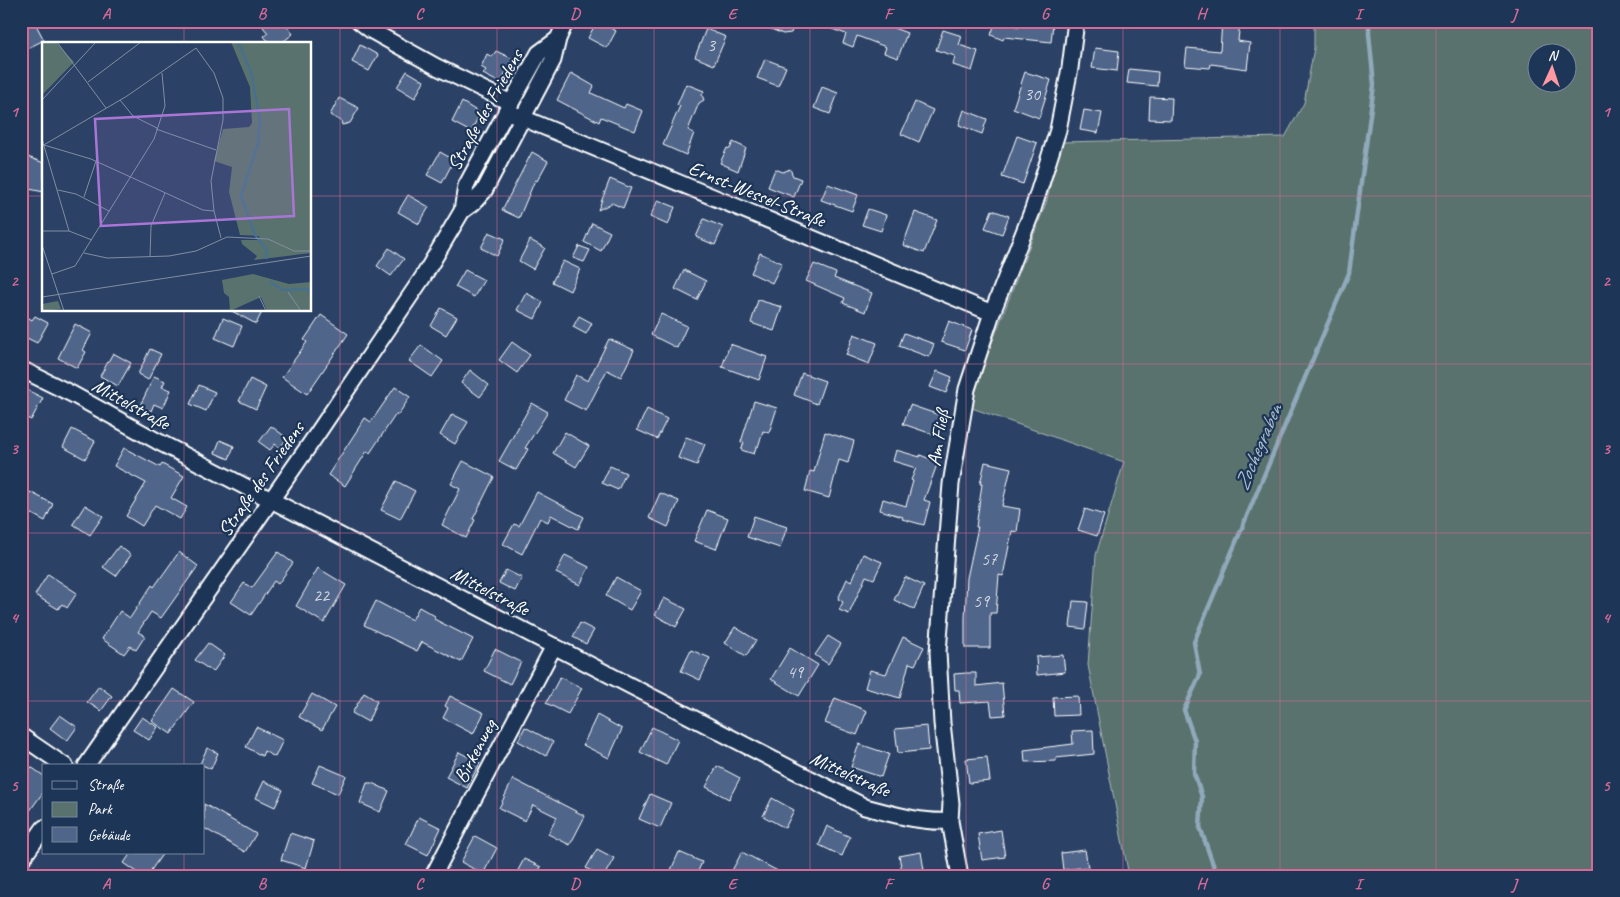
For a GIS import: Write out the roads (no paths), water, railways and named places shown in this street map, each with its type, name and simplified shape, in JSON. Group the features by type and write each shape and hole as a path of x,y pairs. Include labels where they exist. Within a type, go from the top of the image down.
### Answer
{"street":[{"name":"Ernst-Wessel-Straße","path":"360,21 372,31 508,107 524,118 992,313"},
{"name":"Straße des Friedens","path":"462,210 473,203 484,191 553,60 558,39 566,21"},
{"name":"Am Fließ","path":"960,876 950,821 951,804 942,723 938,652 951,484 963,407 992,313 1033,209 1058,130 1070,68 1076,21"},
{"name":"Straße des Friedens","path":"87,764 423,277 462,210 466,186 508,107 539,53 558,39"},
{"name":"Mittelstraße","path":"21,369 864,807 914,818 950,821"},
{"name":"Birkenweg","path":"432,876 554,646"},
{"path":"21,736 62,764"},
{"path":"21,860 42,831"}],"waterway":[{"name":"Zochegraben","path":"1217,876 1200,827 1202,797 1194,773 1195,741 1184,710 1200,675 1194,642 1349,273 1374,85 1369,21"}]}
